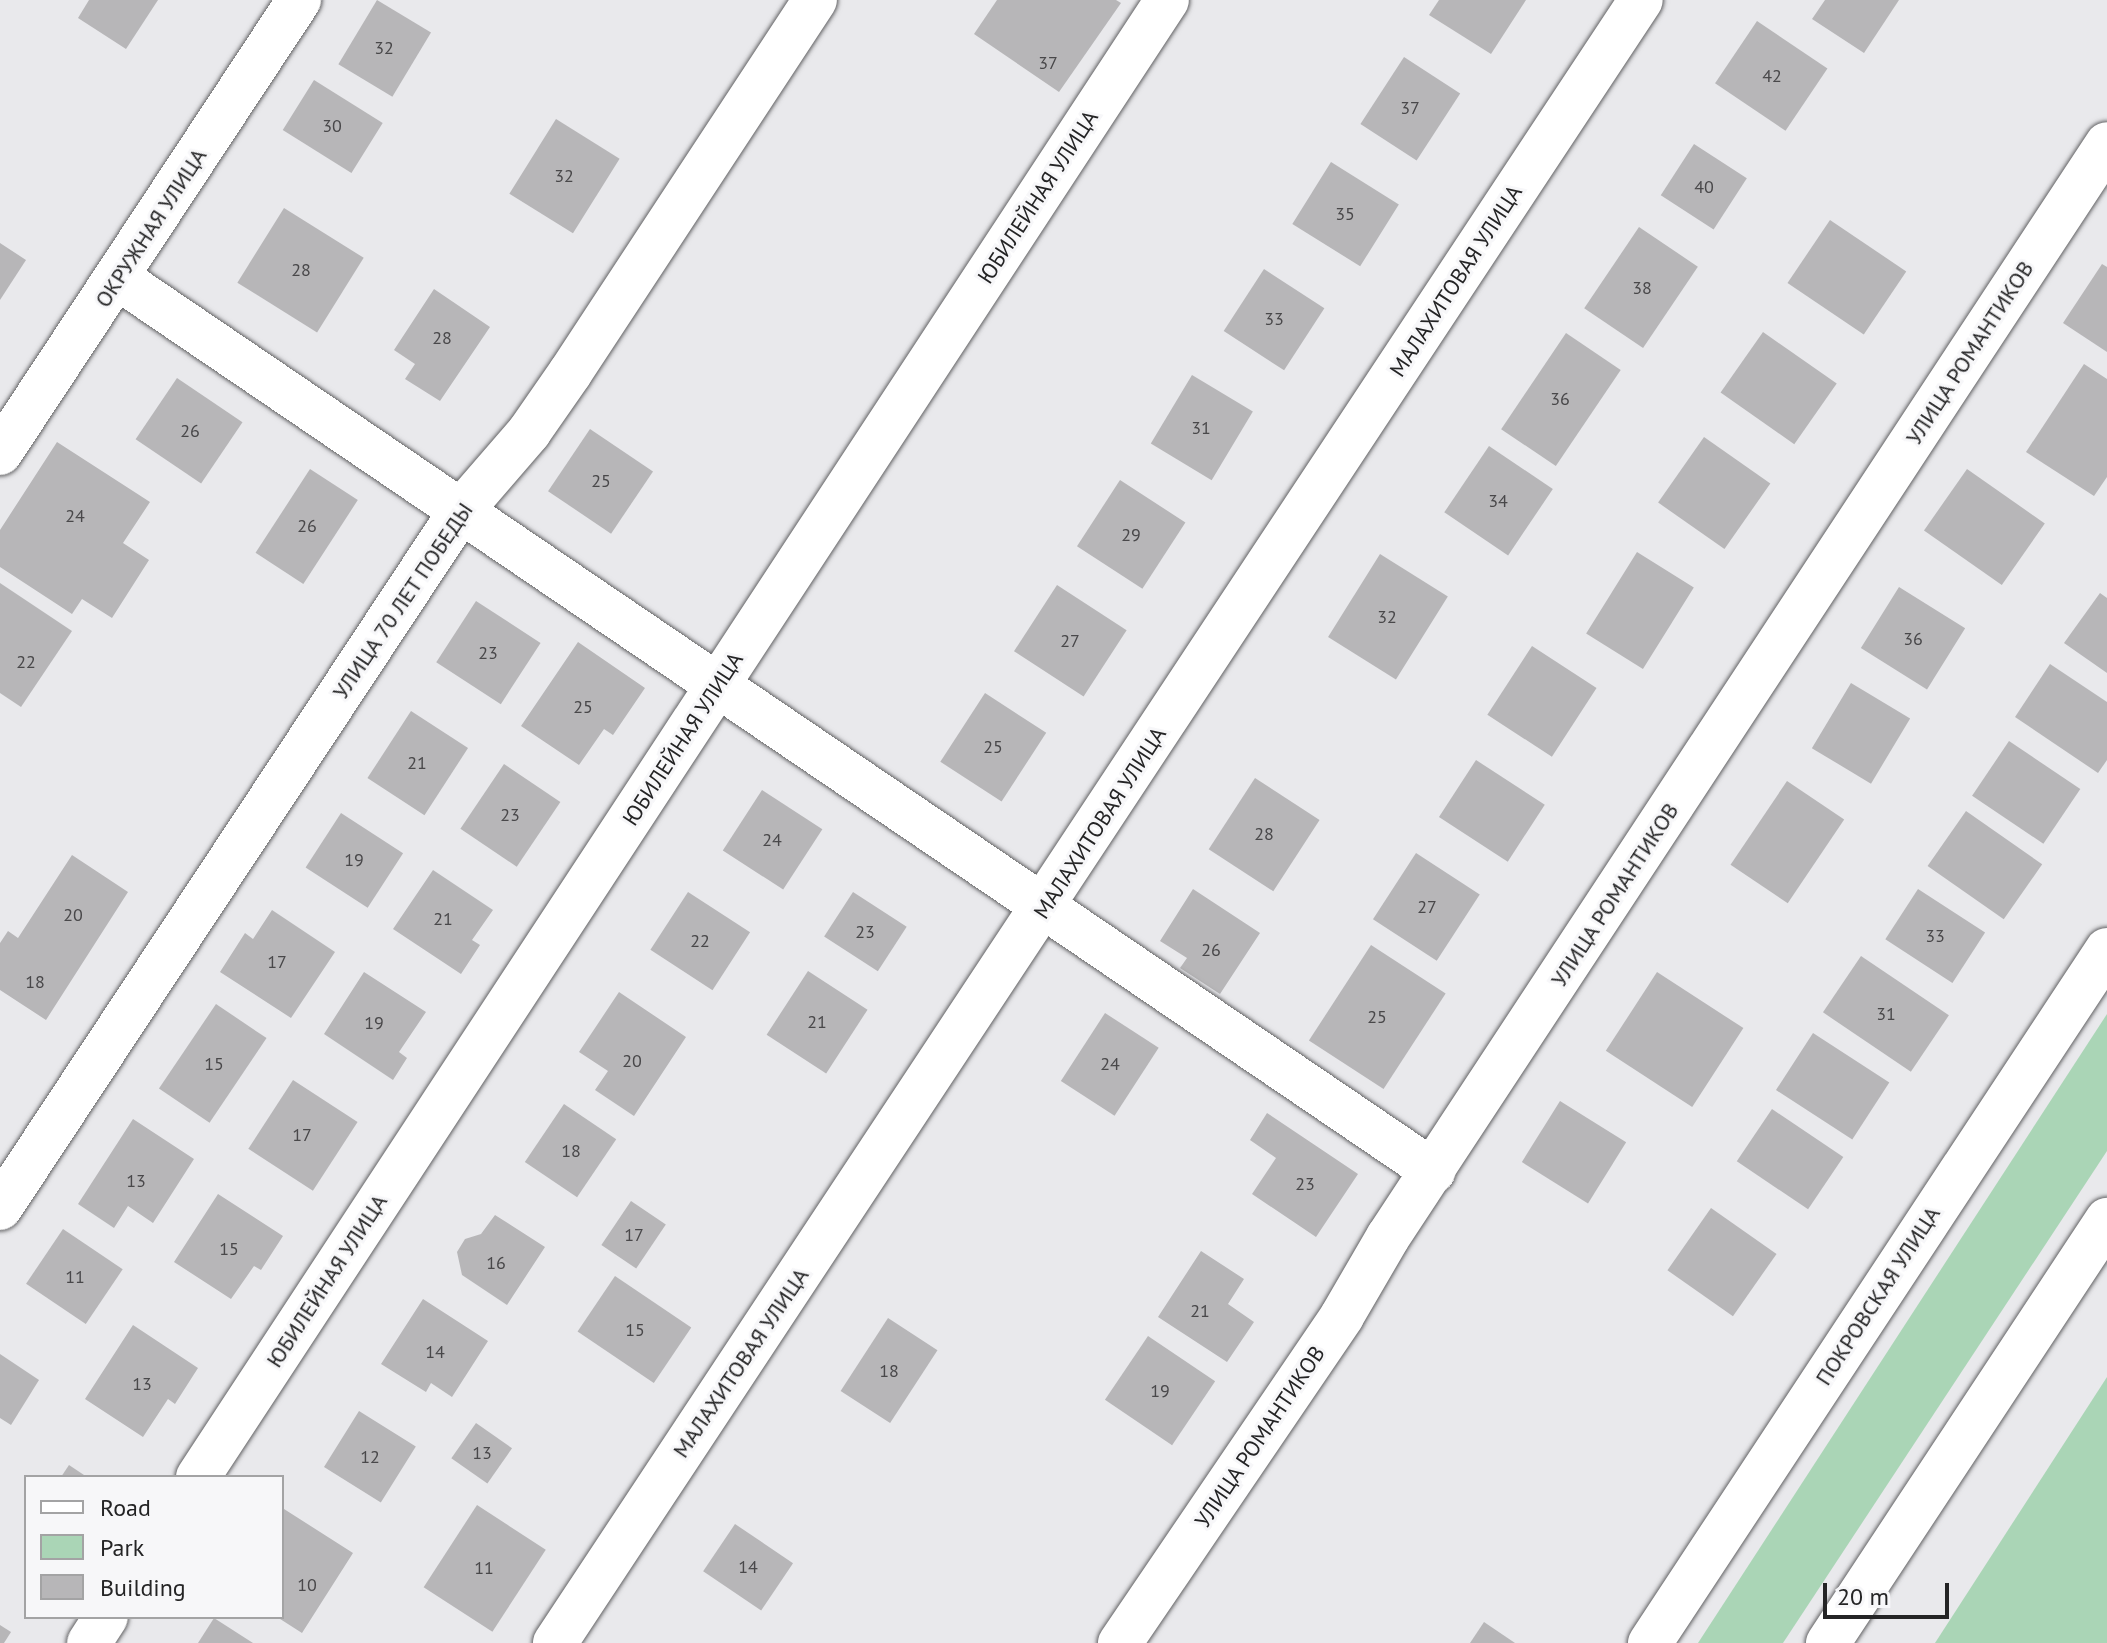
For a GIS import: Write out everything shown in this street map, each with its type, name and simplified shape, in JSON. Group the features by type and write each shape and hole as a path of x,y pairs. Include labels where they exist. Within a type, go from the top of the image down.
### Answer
{"street":[{"name":"ОКРУЖНАЯ УЛИЦА","path":"0,453 299,0"},
{"name":"УЛИЦА 70 ЛЕТ ПОБЕДЫ","path":"0,1208 460,512 529,432 570,373 815,0"},
{"name":"ЮБИЛЕЙНАЯ УЛИЦА","path":"199,1475 1167,0"},
{"name":"МАЛАХИТОВАЯ УЛИЦА","path":"555,1643 1045,907 1641,0"},
{"name":"УЛИЦА РОМАНТИКОВ","path":"1120,1643 2107,144"},
{"path":"118,278 1433,1171"},
{"name":"ПОКРОВСКАЯ УЛИЦА","path":"1650,1643 2107,950"},
{"path":"1828,1643 2107,1220"},
{"path":"89,1643 105,1619"}],"green space":[{"path":"2107,1014 2107,1151 1783,1643 1698,1643"},
{"path":"2107,1377 2107,1643 1935,1643"}],"building":[{"path":"89,0 158,0 126,49 78,18"},
{"path":"377,0 431,32 392,97 338,64"},
{"path":"997,0 1116,0 1121,3 1059,92 974,34"},
{"path":"1439,0 1526,0 1491,54 1429,15"},
{"path":"1825,0 1899,0 1864,53 1812,19"},
{"path":"1757,21 1827,69 1786,131 1715,83"},
{"path":"1404,57 1460,93 1417,161 1360,124"},
{"path":"314,80 383,123 351,173 283,130"},
{"path":"556,119 620,159 573,233 509,194"},
{"path":"1694,144 1747,178 1714,229 1661,195"},
{"path":"1331,162 1399,204 1360,266 1292,224"},
{"path":"284,208 364,258 317,332 237,283"},
{"path":"1830,220 1906,271 1864,334 1788,283"},
{"path":"1639,227 1698,267 1643,348 1584,308"},
{"path":"0,243 26,260 0,300"},
{"path":"2102,264 2107,267 2107,352 2063,323"},
{"path":"1264,269 1324,308 1284,370 1224,331"},
{"path":"434,289 490,327 440,401 405,379 415,364 394,350"},
{"path":"1763,332 1837,384 1794,444 1721,393"},
{"path":"1566,333 1621,370 1556,466 1501,429"},
{"path":"2084,364 2107,379 2107,477 2094,496 2026,452"},
{"path":"1192,375 1253,412 1212,480 1151,444"},
{"path":"177,378 242,422 201,484 136,439"},
{"path":"590,429 653,471 611,534 548,491"},
{"path":"1704,437 1770,483 1724,549 1658,503"},
{"path":"57,442 150,502 123,543 149,560 112,618 82,599 72,614 0,567 0,530"},
{"path":"1489,446 1553,489 1508,555 1444,512"},
{"path":"310,469 358,500 303,584 256,553"},
{"path":"1967,469 2045,523 2002,585 1924,530"},
{"path":"1120,480 1185,522 1142,589 1077,546"},
{"path":"1637,552 1694,588 1643,669 1586,633"},
{"path":"1380,554 1448,596 1396,680 1328,637"},
{"path":"0,583 72,631 21,707 0,693"},
{"path":"1057,585 1127,630 1084,696 1014,651"},
{"path":"1899,587 1965,628 1927,689 1861,648"},
{"path":"2100,593 2107,598 2107,673 2064,643"},
{"path":"476,601 541,643 501,704 436,662"},
{"path":"578,642 645,688 613,735 604,729 579,765 521,726"},
{"path":"1532,646 1597,688 1552,757 1487,715"},
{"path":"2050,664 2107,702 2107,760 2098,773 2015,717"},
{"path":"1851,683 1910,719 1871,784 1812,748"},
{"path":"985,693 1046,733 1002,802 940,762"},
{"path":"411,711 468,748 424,815 367,778"},
{"path":"2009,741 2080,789 2043,844 1972,796"},
{"path":"1476,760 1545,805 1508,862 1439,817"},
{"path":"504,764 560,802 517,867 460,829"},
{"path":"1255,778 1320,820 1273,891 1209,849"},
{"path":"1787,781 1844,820 1788,903 1731,865"},
{"path":"762,790 822,829 783,890 723,850"},
{"path":"1966,811 2042,864 2004,919 1928,866"},
{"path":"341,813 403,853 368,908 306,868"},
{"path":"1416,853 1480,894 1437,961 1373,919"},
{"path":"72,855 128,892 46,1020 0,990 0,943 8,931 18,938"},
{"path":"433,870 493,910 472,940 480,945 461,974 393,929"},
{"path":"1193,889 1260,933 1220,994 1180,968 1187,958 1160,941"},
{"path":"1918,889 1985,933 1952,983 1885,939"},
{"path":"688,892 750,932 712,990 650,950"},
{"path":"853,892 907,927 878,971 824,936"},
{"path":"272,910 335,952 291,1018 220,972 245,933 253,939"},
{"path":"1371,945 1446,993 1384,1089 1309,1041"},
{"path":"1861,956 1949,1015 1911,1072 1823,1012"},
{"path":"808,971 868,1010 826,1073 767,1035"},
{"path":"364,972 426,1012 399,1052 407,1058 393,1080 324,1034"},
{"path":"1657,972 1743,1028 1692,1107 1606,1051"},
{"path":"619,992 686,1037 634,1116 595,1090 608,1071 579,1052"},
{"path":"216,1004 267,1038 210,1123 159,1089"},
{"path":"1105,1013 1159,1048 1115,1116 1061,1081"},
{"path":"1813,1033 1889,1083 1852,1140 1776,1090"},
{"path":"293,1080 358,1122 313,1191 248,1149"},
{"path":"1560,1101 1626,1142 1588,1203 1522,1162"},
{"path":"564,1104 616,1139 577,1197 525,1162"},
{"path":"1772,1109 1843,1157 1808,1209 1737,1161"},
{"path":"1267,1113 1358,1174 1316,1237 1252,1194 1276,1158 1250,1140"},
{"path":"133,1119 194,1159 153,1223 128,1206 114,1228 78,1204"},
{"path":"218,1194 283,1236 261,1270 254,1266 231,1299 174,1262"},
{"path":"631,1201 666,1224 636,1268 601,1245"},
{"path":"1711,1208 1777,1254 1733,1316 1667,1270"},
{"path":"495,1215 545,1247 507,1305 462,1275 457,1252 465,1239 481,1234"},
{"path":"63,1229 123,1269 86,1324 26,1284"},
{"path":"1201,1251 1244,1279 1228,1304 1254,1322 1227,1362 1158,1317"},
{"path":"615,1276 691,1327 654,1383 578,1332"},
{"path":"423,1299 488,1341 452,1397 431,1383 426,1392 381,1364"},
{"path":"888,1318 937,1350 890,1423 841,1391"},
{"path":"133,1325 198,1368 175,1404 168,1399 143,1437 85,1399"},
{"path":"1148,1336 1215,1381 1172,1445 1105,1400"},
{"path":"0,1354 39,1380 11,1425 0,1418"},
{"path":"359,1411 416,1447 381,1502 324,1467"},
{"path":"476,1423 512,1448 487,1483 451,1458"},
{"path":"69,1465 84,1475 62,1475"},
{"path":"477,1505 546,1550 492,1632 424,1587"},
{"path":"284,1509 353,1553 302,1633 280,1619 284,1619"},
{"path":"735,1524 793,1563 761,1610 703,1571"},
{"path":"216,1619 253,1643 198,1643"},
{"path":"1484,1622 1515,1643 1470,1643"},
{"path":"0,1625 11,1632 4,1643 0,1643"}]}
